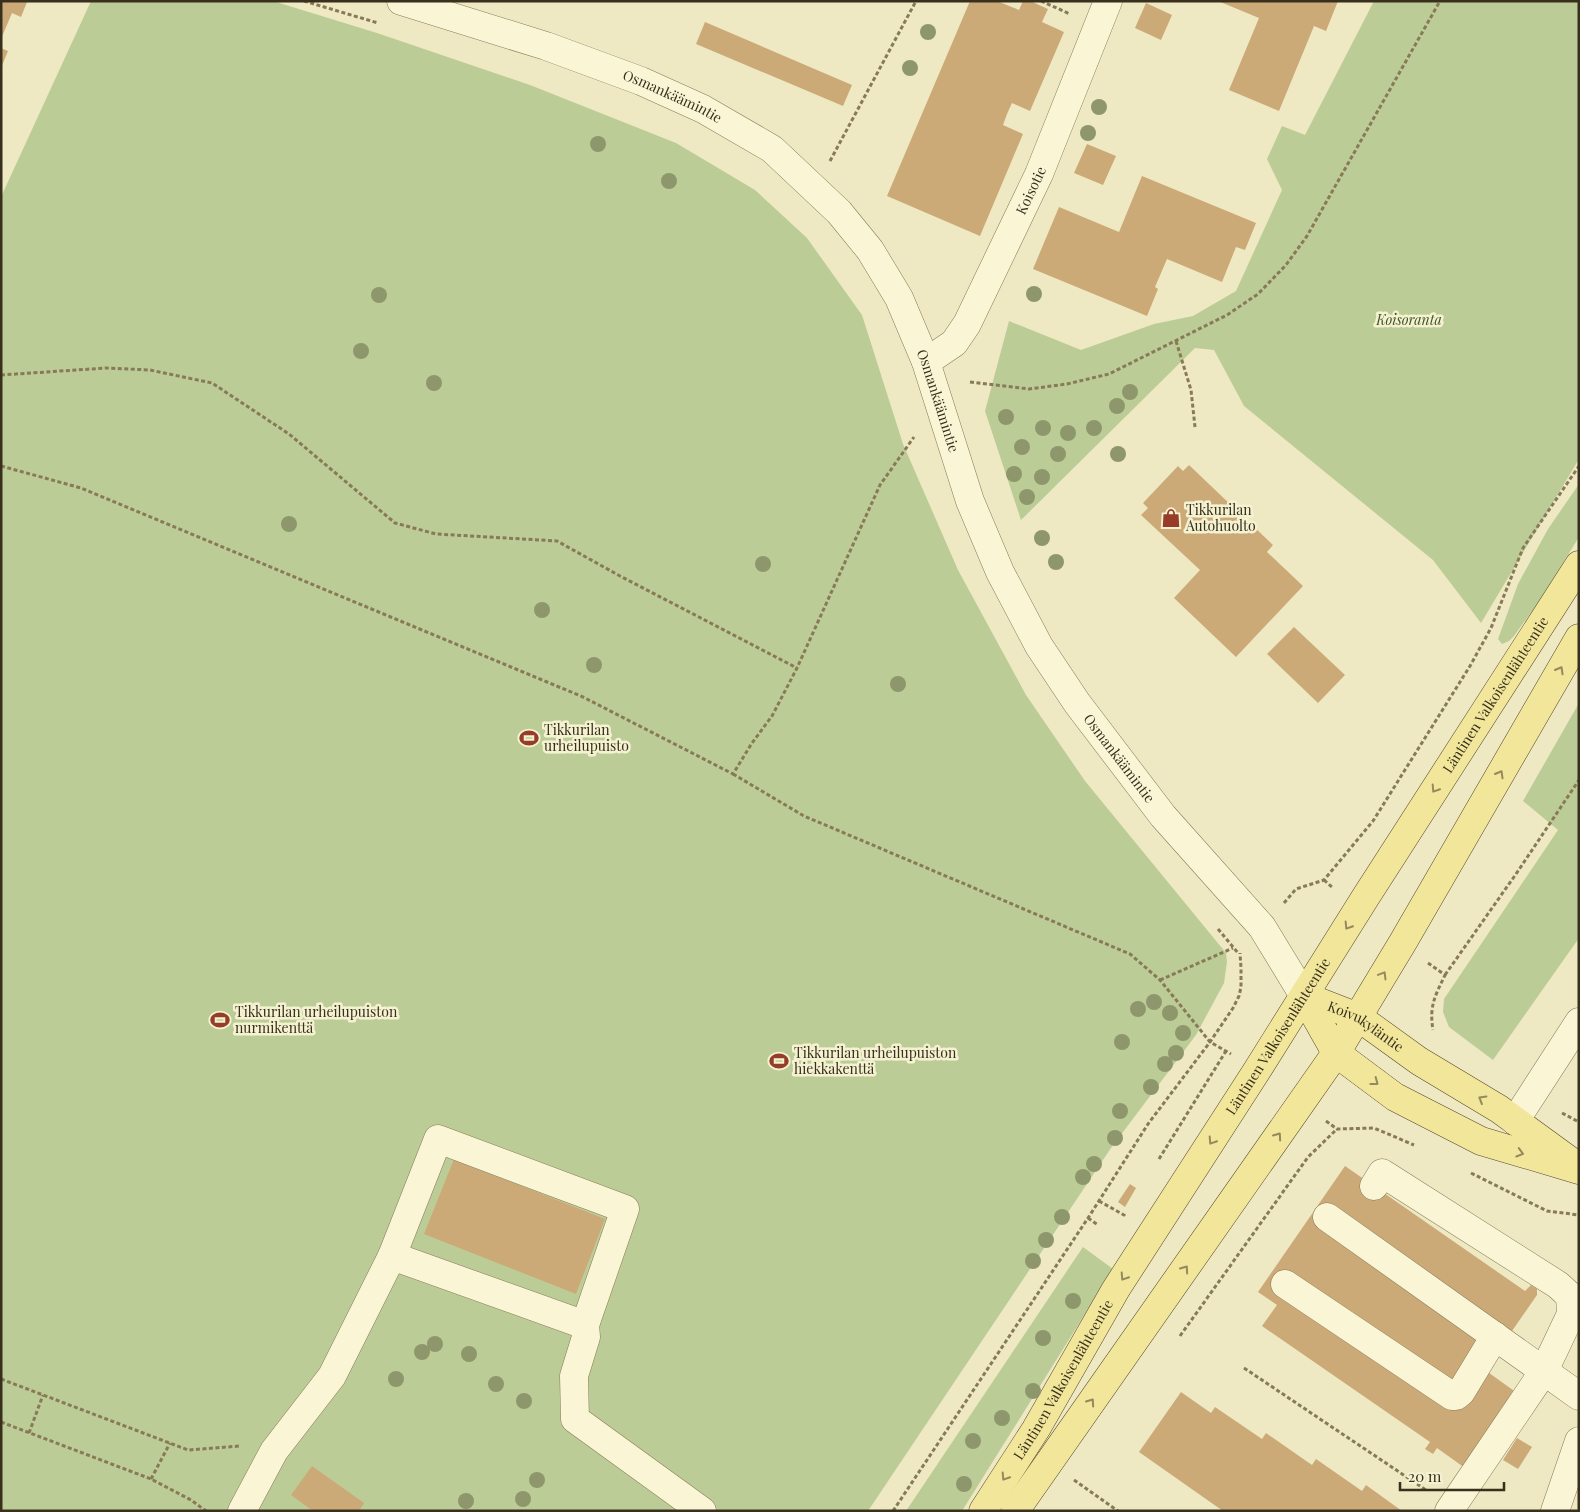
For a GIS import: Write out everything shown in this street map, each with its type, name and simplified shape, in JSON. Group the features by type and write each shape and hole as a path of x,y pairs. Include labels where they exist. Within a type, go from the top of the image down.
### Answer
{"main road":[{"name":"Läntinen Valkoisenlähteentie","path":"983,1511 1036,1429 1116,1289 1579,565"},
{"name":"Läntinen Valkoisenlähteentie","path":"1015,1511 1336,1053 1403,942 1579,638"},
{"name":"Koivukyläntie","path":"1304,996 1358,1017 1419,1061 1499,1109 1579,1168"},
{"name":"Koivukyläntie","path":"1304,996 1336,1053 1395,1097 1481,1141 1579,1168"}],"street":[{"name":"Osmankäämintie","path":"401,1 546,46 641,81 703,109 772,149 839,212 870,250 899,298 926,362 970,501 1000,572 1039,646 1077,703 1163,816 1262,927 1304,996"},
{"name":"Koisotie","path":"926,362 954,343 967,324 1038,174 1108,1"},
{"path":"1516,1121 1579,1022"},
{"path":"242,1511 274,1451 332,1376 392,1256 438,1139 625,1209 584,1325 586,1337 574,1376 574,1419 702,1511"},
{"path":"1374,1186 1382,1173 1558,1285 1570,1296 1571,1314 1544,1371 1450,1509"},
{"path":"1327,1217 1579,1396"},
{"path":"392,1256 584,1325"},
{"path":"1285,1284 1452,1396 1456,1396 1461,1392 1495,1336"},
{"path":"1555,1511 1579,1441"}],"path":[{"path":"304,1 382,24"},
{"path":"828,166 916,1"},
{"path":"970,382 1028,389 1067,384 1109,374 1227,315 1258,294 1286,265 1307,236 1440,1"},
{"path":"1176,341 1191,390 1195,427"},
{"path":"1,374 106,368 150,370 212,383 289,434 395,523 436,534 557,541 797,668"},
{"path":"733,774 752,743 772,716 797,668 880,485 914,437"},
{"path":"1,466 81,488 583,697 733,774 804,816 1130,954 1160,980 1210,1042 1256,1072"},
{"path":"893,1511 1088,1218 1148,1124 1210,1042 1233,1008 1241,987 1239,953 1296,889 1324,880 1373,821 1470,666 1491,628 1523,548 1579,466"},
{"path":"1444,975 1516,874 1579,780"},
{"path":"1160,980 1233,948"},
{"path":"1155,1165 1226,1051"},
{"path":"1301,1103 1337,1129 1374,1128 1422,1149"},
{"path":"1467,1171 1546,1211 1579,1215"},
{"path":"1099,1201 1124,1215 1128,1209"},
{"path":"1088,1218 1098,1225"},
{"path":"1244,1368 1450,1509"},
{"path":"1,1379 188,1450 280,1443"},
{"path":"29,1433 43,1395"},
{"path":"1,1422 151,1478 191,1500 206,1511"},
{"path":"151,1478 170,1443"},
{"path":"1072,1478 1118,1511"}],"green space":[{"name":"Tikkurilan urheilupuisto","path":"91,1 273,1 377,33 530,85 676,143 755,190 807,238 862,315 903,444 958,570 1026,695 1085,781 1226,953 1227,962 1224,983 1196,1035 1111,1148 868,1511 1,1511 1,197"},
{"name":"Koisoranta","path":"1374,1 1579,1 1579,459 1481,623 1433,560 1244,406 1214,350 1195,348 1021,520 985,411 1009,321 1081,350 1154,324 1193,316 1236,291 1282,190 1267,159 1282,126 1305,135"},
{"path":"1579,484 1579,537 1542,597 1514,636 1502,644 1498,639 1518,584 1548,529"},
{"path":"1579,703 1579,938 1493,1060 1449,1027 1443,1012 1444,999 1558,830 1523,801"},
{"path":"1083,1247 1113,1269 962,1511 906,1511"}],"building":[{"path":"1,1 27,2 21,17 12,13 1,39"},
{"path":"970,1 997,1 1019,10 1023,1 1030,1 1048,9 1042,22 1064,32 1030,111 1012,103 1007,114 1003,125 1023,134 980,236 887,196"},
{"path":"1218,1 1338,1 1326,31 1314,26 1279,111 1229,90 1259,18"},
{"path":"1146,3 1172,15 1161,40 1135,28"},
{"path":"705,22 852,85 843,106 696,44"},
{"path":"1,48 8,51 1,68"},
{"path":"1087,144 1116,156 1103,185 1074,173"},
{"path":"1142,176 1256,223 1245,250 1236,247 1222,282 1167,259 1155,287 1158,289 1147,316 1033,269 1059,207 1119,232"},
{"path":"1189,465 1273,545 1267,552 1303,586 1236,657 1174,598 1200,570 1141,515 1148,508 1143,503 1178,466 1183,471"},
{"path":"1294,627 1345,675 1318,703 1267,654"},
{"path":"454,1159 605,1219 576,1294 424,1234"},
{"path":"1345,1166 1525,1291 1531,1285 1537,1289 1537,1295 1485,1370 1517,1393 1465,1468 1437,1448 1433,1454 1425,1449 1430,1442 1262,1326 1277,1305 1258,1292"},
{"path":"1130,1184 1136,1188 1125,1207 1118,1202"},
{"path":"1181,1392 1211,1413 1215,1407 1262,1439 1266,1433 1312,1465 1316,1459 1362,1491 1366,1485 1402,1511 1223,1511 1139,1452"},
{"path":"1517,1438 1532,1447 1518,1469 1503,1460"},
{"path":"312,1466 364,1503 359,1511 313,1511 291,1495"}],"place":[{"name":"Tikkurilan Autohuolto","path":"1171,518"},
{"name":"Tikkurilan urheilupuisto","path":"529,738"},
{"name":"Tikkurilan urheilupuiston nurmikenttä","path":"220,1020"},
{"name":"Tikkurilan urheilupuiston hiekkakenttä","path":"779,1061"}]}
